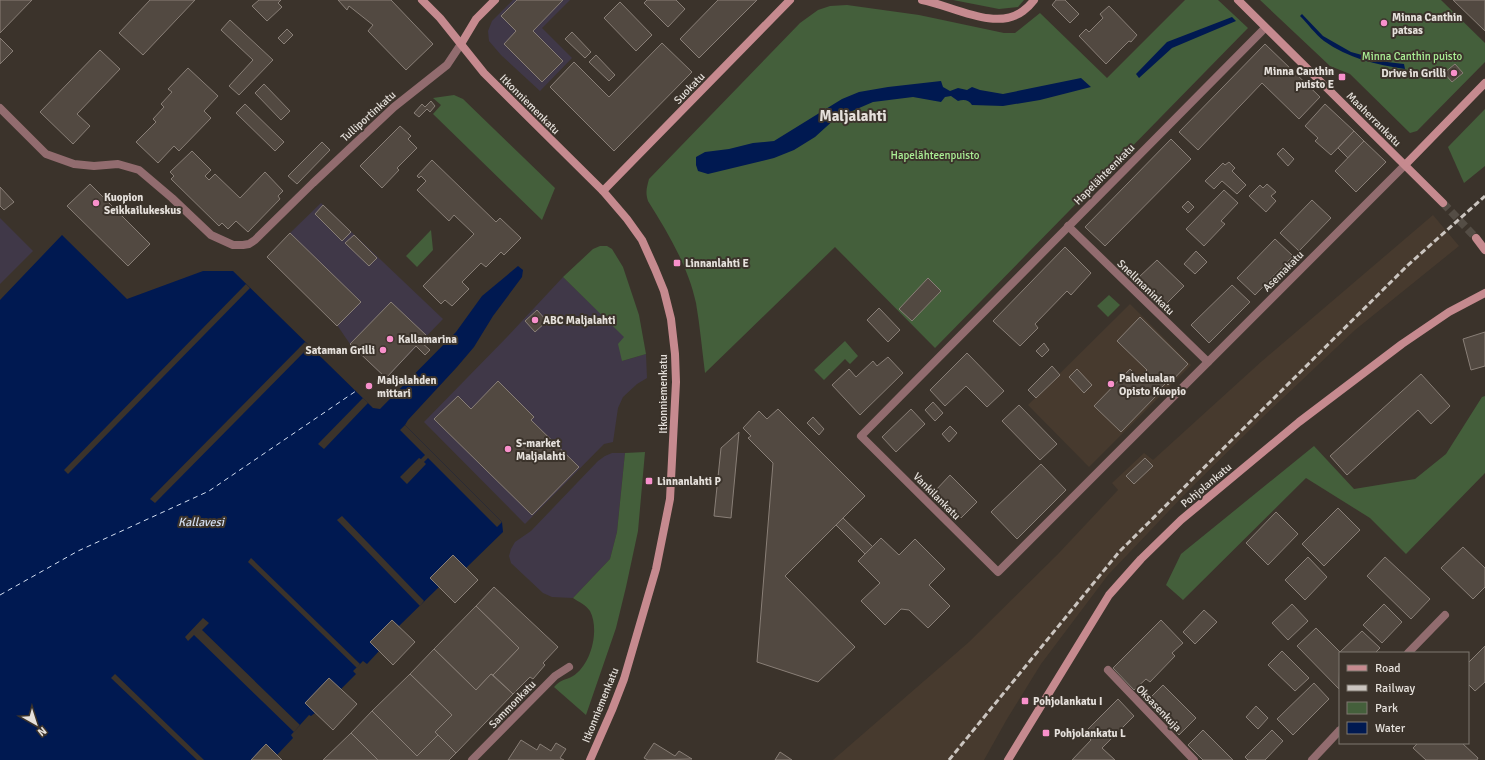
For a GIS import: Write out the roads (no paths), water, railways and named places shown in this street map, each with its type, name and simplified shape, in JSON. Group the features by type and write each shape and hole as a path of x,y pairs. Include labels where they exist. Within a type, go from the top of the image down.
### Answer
{"main road":[{"name":"Itkonniemenkatu","path":"422,0 440,18 484,73 602,191 627,219 642,240 664,291 671,319 675,354 676,394 670,499 656,569 624,679 590,760"},
{"name":"Tulliportinkatu","path":"462,44 476,19 495,0"},
{"name":"Suokatu","path":"602,191 790,0"},
{"path":"922,0 984,17 1004,19 1023,12 1034,0"},
{"name":"Maaherrankatu","path":"1238,0 1443,203"},
{"name":"Asemakatu","path":"1405,165 1485,83"},
{"path":"1476,238 1485,250"},
{"name":"Pohjolankatu","path":"1008,760 1109,595 1141,559 1181,520 1299,422 1408,340 1449,312 1485,293"}],"street":[{"name":"Hapelähteenkatu","path":"959,336 1266,28"},
{"name":"Tulliportinkatu","path":"0,108 46,154 74,164 94,166 118,164 139,170 172,198 211,236 233,245 243,245 250,244 255,240 394,107 447,65 462,44"},
{"name":"Asemakatu","path":"1096,474 1405,165"},
{"name":"Snellmaninkatu","path":"1068,226 1208,362"},
{"name":"Vankilankatu","path":"959,336 861,436 998,572 1096,474"},
{"path":"1409,652 1445,615"},
{"name":"Sammonkatu","path":"472,760 555,676 569,667"},
{"name":"Oksasenkuja","path":"1108,670 1194,760"},
{"path":"1312,760 1339,731"}],"water":[{"path":"1302,14 1323,36 1351,52 1387,62 1404,64 1405,69 1363,60 1333,47 1315,32 1300,16"},
{"path":"1232,17 1236,21 1172,48 1139,78 1136,74 1167,42"},
{"path":"1081,78 1091,87 1040,100 1003,106 972,105 968,101 958,101 951,96 945,97 941,102 913,97 873,102 836,118 815,137 794,150 774,158 708,174 698,171 696,165 696,157 705,152 729,149 753,143 774,141 842,99 859,92 941,81 943,87 950,91 958,88 967,90 972,87 1003,94"},
{"name":"Kallavesi","path":"62,235 127,299 203,271 233,271 373,408 380,409 456,332 482,296 518,266 523,270 522,277 493,316 474,347 405,425 502,522 503,532 466,568 453,555 430,578 439,587 399,626 392,620 370,642 379,651 367,664 363,661 353,671 356,674 341,689 329,678 305,703 315,713 311,716 309,715 291,735 293,738 277,755 266,744 251,760 0,760 0,300"}],"tunnel":[{"path":"1443,203 1476,238"}],"railway":[{"path":"949,760 1119,552 1407,266 1485,196"}],"place":[{"name":"Minna Canthin patsas","path":"1384,23"},
{"name":"Drive in Grilli","path":"1454,73"},
{"name":"Minna Canthin puisto E","path":"1342,77"},
{"name":"Kuopion Seikkailukeskus","path":"96,203"},
{"name":"Linnanlahti E","path":"677,263"},
{"name":"ABC Maljalahti","path":"535,320"},
{"name":"Kallamarina","path":"390,339"},
{"name":"Sataman Grilli","path":"383,350"},
{"name":"Palvelualan Opisto Kuopio","path":"1111,384"},
{"name":"Maljalahden mittari","path":"369,386"},
{"name":"S-market Maljalahti","path":"508,449"},
{"name":"Linnanlahti P","path":"649,481"},
{"name":"Pohjolankatu I","path":"1025,701"},
{"name":"Pohjolankatu L","path":"1046,733"}],"district":[{"name":"Maljalahti","path":"853,116"}],"park label":[{"name":"Minna Canthin puisto","path":"1412,56"},
{"name":"Hapelähteenpuisto","path":"935,155"}]}
